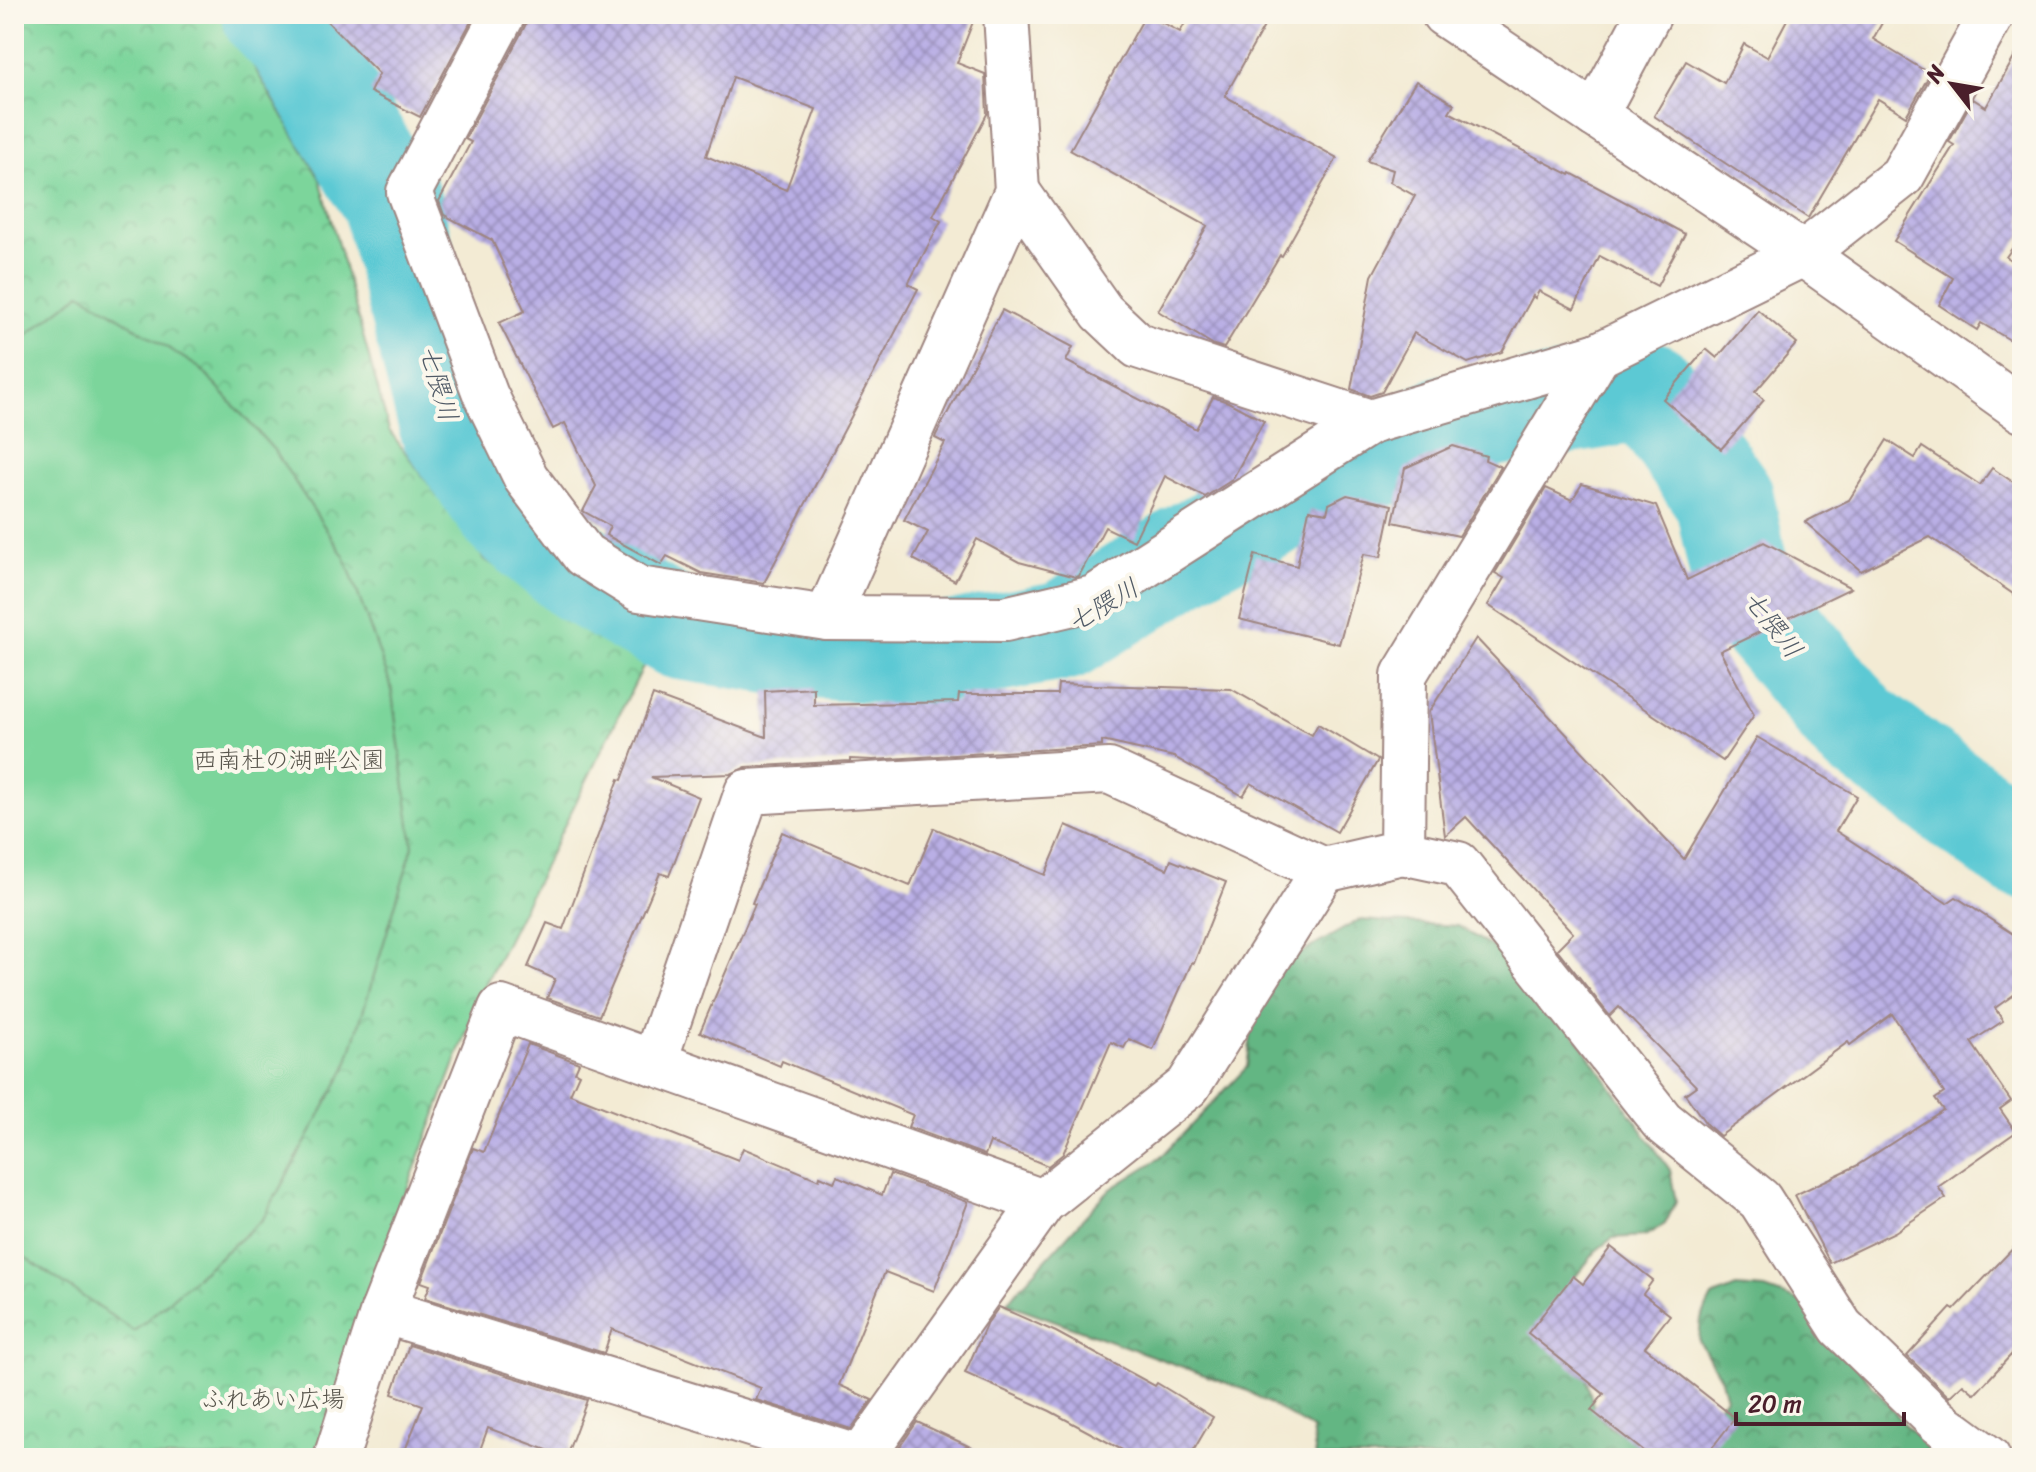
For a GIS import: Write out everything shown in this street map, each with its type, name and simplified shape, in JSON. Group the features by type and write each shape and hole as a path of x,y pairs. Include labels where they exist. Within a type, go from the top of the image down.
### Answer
{"street":[{"path":"503,14 409,192 486,396 526,478 584,555 639,589 827,618 1005,619 1094,598 1370,422 1598,355 1803,254 1902,176 1992,14"},
{"path":"827,618 1017,191 1006,14"},
{"path":"1444,14 1803,254 2022,410"},
{"path":"1595,115 1649,14"},
{"path":"1017,191 1102,312 1138,346 1370,422"},
{"path":"1402,852 1404,675 1598,355"},
{"path":"654,1063 747,792 1109,771 1324,870 1402,852 1458,864 1662,1121 1760,1200 1841,1327 1939,1422 1988,1458"},
{"path":"383,1311 861,1458 1043,1202 1188,1086 1324,870"},
{"path":"336,1458 383,1311 501,1008 1043,1202"}],"green space":[{"name":"西南杜の湖畔公園","path":"14,14 223,14 320,179 389,430 484,559 646,661 484,987 374,1276 315,1458 14,1458"},
{"path":"81,293 201,369 274,450 345,558 391,686 413,846 346,1068 263,1219 134,1331 14,1250 14,345"},
{"path":"1359,920 1458,926 1518,963 1575,1035 1670,1170 1676,1202 1665,1224 1646,1236 1613,1238 1598,1249 1570,1283 1567,1305 1595,1412 1611,1428 1635,1440 1700,1430 1726,1397 1720,1377 1699,1341 1701,1319 1712,1297 1736,1287 1765,1289 1805,1303 1906,1426 1940,1458 1316,1458 1312,1429 1246,1390 1006,1303 1108,1191 1160,1158 1247,1067 1258,978"}],"building":[{"path":"320,14 475,14 420,117 370,92 379,74"},
{"path":"528,14 976,14 957,63 985,74 987,114 933,216 941,221 908,284 918,289 764,583 701,573 667,556 661,565 606,535 610,526 583,511 596,486 565,423 553,429 499,323 525,311 492,240 444,215 439,201 471,142 465,139 525,26","holes":["733,77 816,109 786,190 706,156"]},
{"path":"1146,14 1180,32 1190,14 1271,14 1225,96 1337,158 1282,256 1224,348 1158,311 1207,226 1070,150"},
{"path":"1790,14 1887,14 1873,39 1930,74 1906,116 1878,99 1808,218 1654,116 1686,61 1724,83 1744,44 1767,57"},
{"path":"2022,44 2022,234 2006,257 2022,268 2022,347 1981,323 1977,330 1939,305 1953,278 1894,241 1954,145 1949,142 1973,99 1986,107"},
{"path":"1416,81 1454,104 1449,112 1685,234 1657,286 1600,256 1574,309 1539,291 1535,298 1533,296 1502,352 1468,363 1414,333 1382,392 1370,396 1351,389 1372,276 1415,196 1390,182 1393,170 1367,161"},
{"path":"1002,310 1073,347 1066,361 1196,429 1213,397 1264,421 1232,480 1205,497 1165,476 1134,541 1105,527 1076,577 1019,562 977,539 955,581 913,559 928,532 904,520 945,443 935,438 936,435"},
{"path":"1758,310 1797,343 1755,392 1764,400 1721,449 1663,399 1706,349 1717,358"},
{"path":"1887,440 1915,458 1922,447 1980,485 1992,468 2022,488 2022,600 1930,537 1861,571 1805,522 1849,500"},
{"path":"1453,446 1486,456 1485,460 1501,467 1459,536 1393,522 1405,468"},
{"path":"1582,484 1656,506 1687,580 1764,542 1851,588 1720,651 1754,715 1723,761 1488,605 1504,578 1495,573 1546,488 1572,500"},
{"path":"1347,495 1392,505 1381,557 1364,554 1339,644 1239,619 1255,555 1297,566 1309,510 1327,513 1329,504"},
{"path":"1476,638 1684,859 1757,737 1857,796 1836,831 1947,903 1956,897 2022,940 2022,989 1995,1008 2003,1021 1971,1042 2011,1101 2000,1109 2016,1132 1938,1187 1946,1198 1895,1232 1830,1263 1795,1195 1856,1166 1943,1110 1935,1099 1944,1093 1892,1014 1850,1045 1848,1042 1720,1136 1707,1125 1685,1094 1696,1086 1619,1007 1610,1016 1557,949 1573,933 1466,817 1445,836 1429,712"},
{"path":"1058,684 1231,689 1312,735 1318,724 1378,760 1337,832 1251,783 1243,796 1174,757 1102,741 1102,746 850,759 746,767 731,774 651,777 699,797 669,876 660,873 599,1016 547,998 555,979 528,967 547,923 563,929 653,695 766,737 765,691 814,688 814,705 958,702 959,694 1057,694"},
{"path":"1066,825 1167,869 1171,860 1226,882 1194,963 1153,1050 1129,1039 1124,1048 1111,1042 1063,1154 1048,1166 990,1142 985,1155 908,1127 913,1115 782,1061 780,1066 700,1032 782,832 910,886 934,828 1045,875"},
{"path":"528,1044 579,1063 575,1072 579,1074 570,1094 738,1160 743,1148 819,1180 820,1176 834,1182 837,1176 882,1195 890,1174 968,1202 934,1291 885,1272 839,1385 872,1400 851,1429 756,1400 761,1388 612,1329 604,1353 425,1298 430,1285 421,1282 473,1148 484,1152"},
{"path":"2022,1239 2022,1343 1975,1394 1963,1384 1949,1397 1907,1356"},
{"path":"1611,1247 1653,1280 1643,1294 1670,1315 1645,1347 1735,1418 1704,1458 1652,1458 1591,1410 1604,1394 1528,1333 1573,1276 1583,1284"},
{"path":"999,1307 1056,1332 1155,1386 1157,1383 1213,1417 1189,1458 1137,1458 1050,1411 965,1373 986,1325"},
{"path":"409,1345 587,1400 566,1457 488,1428 477,1458 402,1458 423,1405 392,1394"},
{"path":"917,1422 994,1458 892,1458"}],"waterway":[{"name":"七隈川","path":"272,14 298,41 391,201 449,426 509,514 581,574 681,630 796,648 925,656 1066,630 1199,546 1448,424 1649,391 1724,498 1743,591 1856,727 2022,849"}],"park label":[{"name":"ふれあい広場","path":"273,1399"}]}
